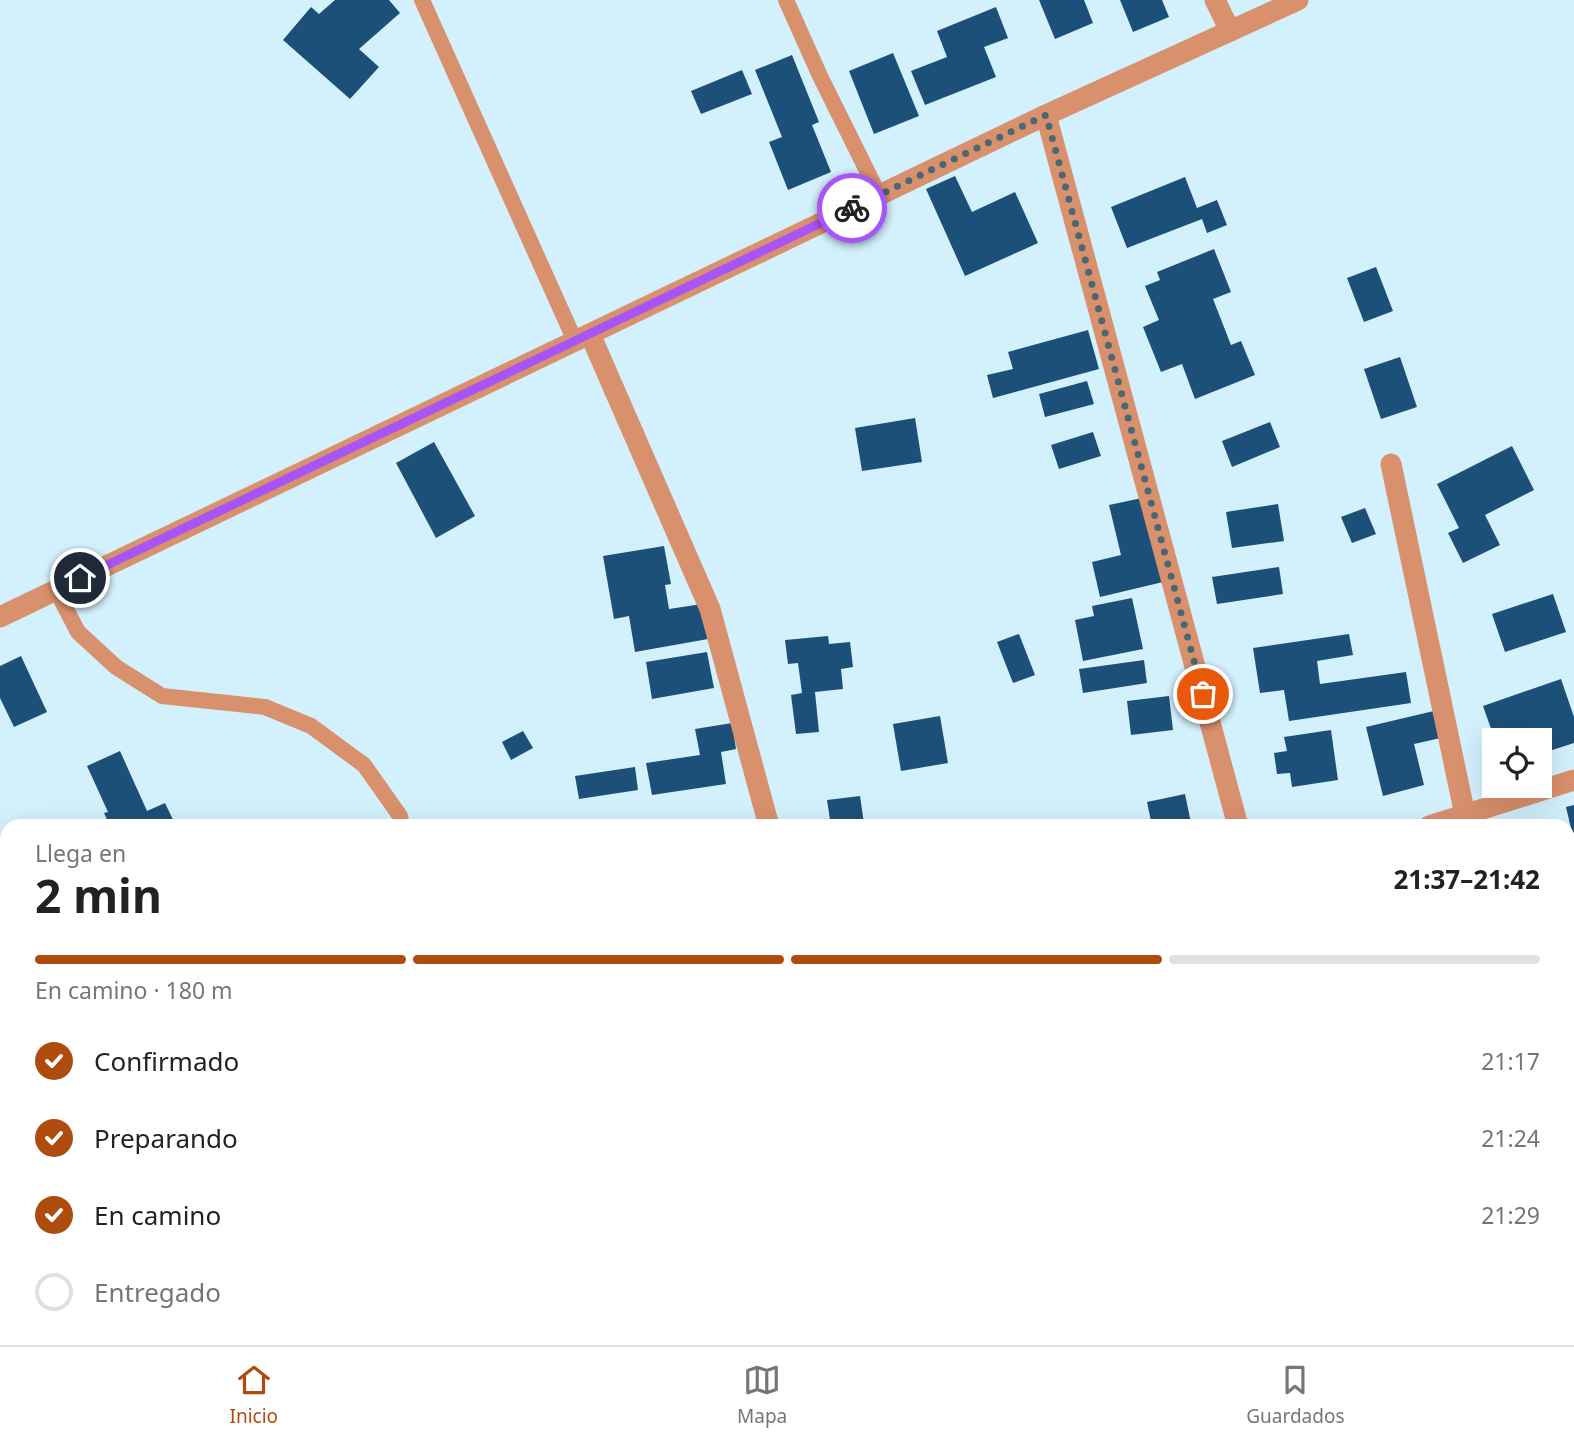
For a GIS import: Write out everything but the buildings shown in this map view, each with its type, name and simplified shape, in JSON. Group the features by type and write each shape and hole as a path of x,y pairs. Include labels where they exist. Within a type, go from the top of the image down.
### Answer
{"street":[{"path":"1215,0 1230,31"},
{"path":"0,617 1046,115 1298,0"},
{"path":"1046,115 1236,819"},
{"path":"582,338 710,609 767,819"},
{"path":"1391,464 1465,815"},
{"path":"1452,819 1574,780"}],"lane":[{"path":"422,0 582,338"},
{"path":"786,0 879,195"},
{"path":"55,590 78,632 116,667 162,696 265,707 311,726 364,765 400,819"}],"way so far":[{"path":"852,208 1046,115 1203,694"}],"route":[{"path":"80,578 852,208"}]}
